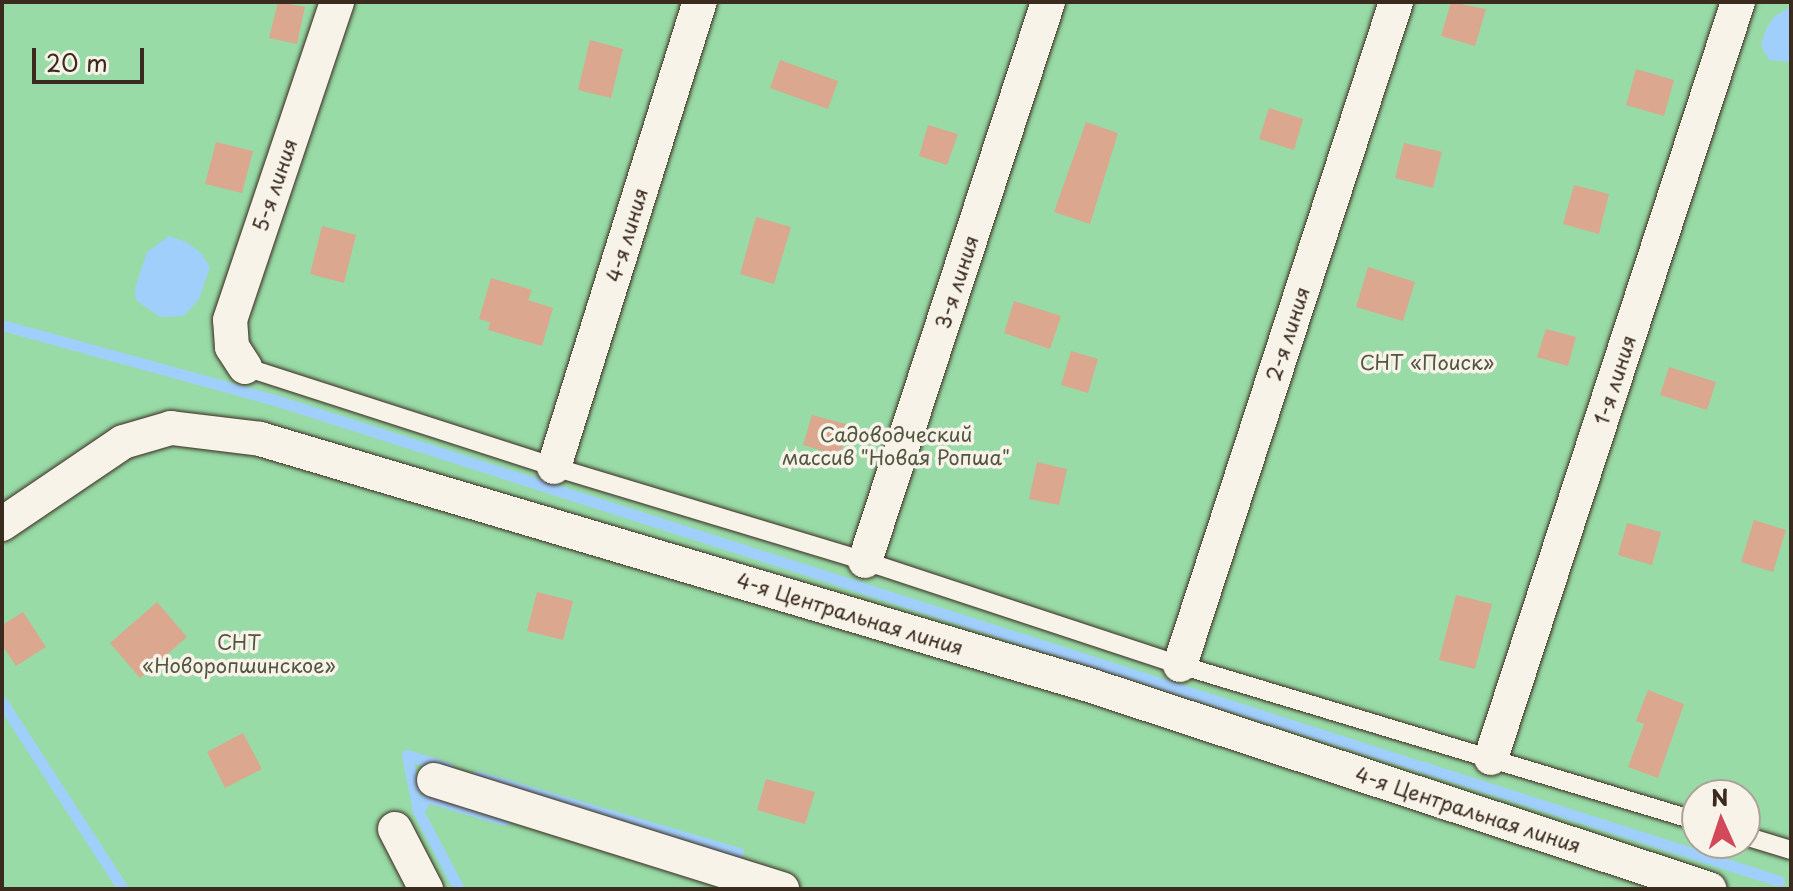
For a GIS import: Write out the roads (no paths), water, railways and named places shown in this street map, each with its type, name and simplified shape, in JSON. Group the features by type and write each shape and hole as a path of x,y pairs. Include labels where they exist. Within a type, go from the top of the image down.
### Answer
{"street":[{"name":"5-я линия","path":"245,367 232,347 230,320 337,2"},
{"name":"4-я линия","path":"554,467 700,2"},
{"name":"3-я линия","path":"865,561 1048,2"},
{"name":"2-я линия","path":"1180,665 1396,2"},
{"name":"1-я линия","path":"1491,758 1738,2"},
{"name":"4-я Центральная линия","path":"2,524 123,442 171,428 260,439 1092,686 1709,889"},
{"path":"434,780 782,889"},
{"path":"395,829 426,889"}],"lane":[{"path":"245,367 554,467 865,561 1180,665 1681,816"},
{"path":"1761,841 1791,850"}],"water":[{"path":"1791,6 1791,62 1769,60 1761,45 1766,29 1774,17"},
{"path":"169,236 186,242 201,253 210,267 199,299 184,316 160,317 136,300 135,288 147,252"}],"waterway":[{"path":"2,325 278,401 1779,881"},
{"path":"2,702 123,889"},
{"path":"449,768 407,755 418,811 459,889"},
{"path":"477,776 738,853"},
{"path":"418,811 427,797 505,820"}],"park label":[{"name":"СНТ «Поиск»","path":"1427,362"},
{"name":"Садоводческий массив \"Новая Ропша\"","path":"896,446"},
{"name":"СНТ «Новоропшинское»","path":"239,654"}]}
